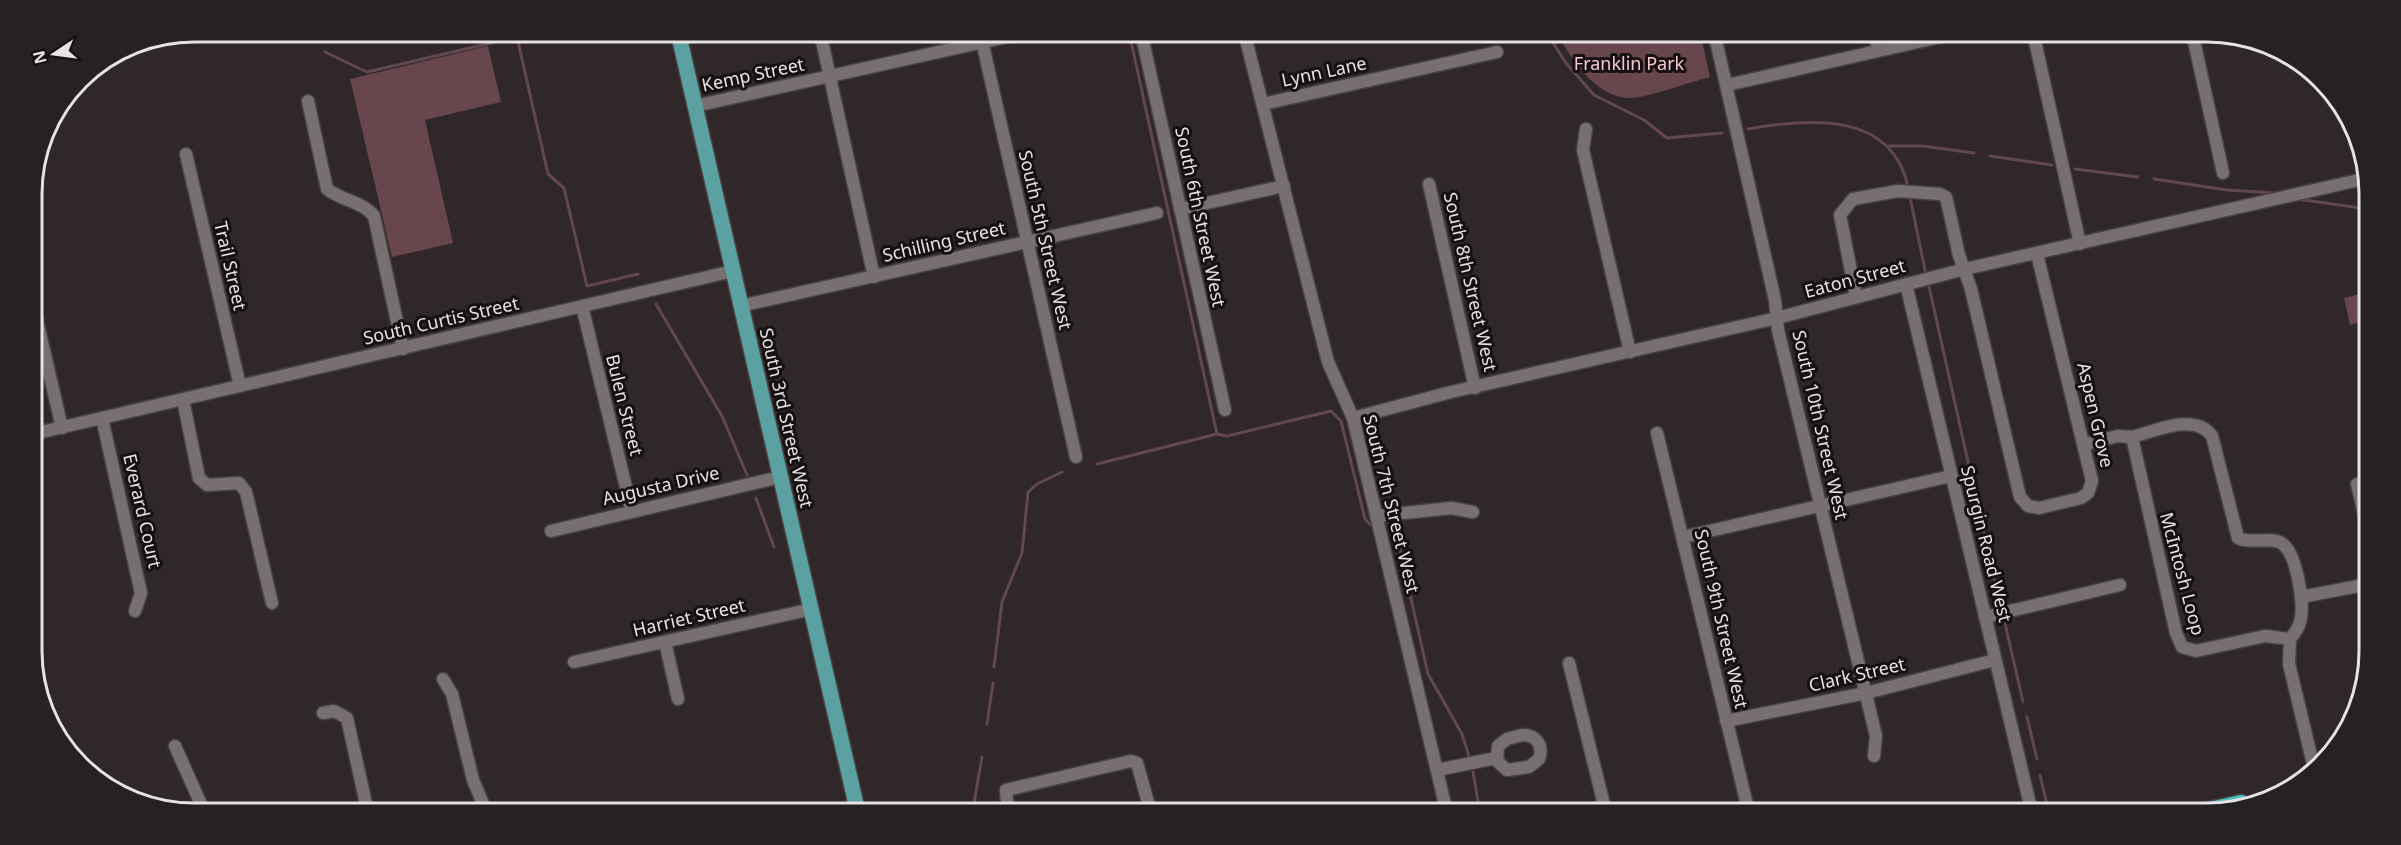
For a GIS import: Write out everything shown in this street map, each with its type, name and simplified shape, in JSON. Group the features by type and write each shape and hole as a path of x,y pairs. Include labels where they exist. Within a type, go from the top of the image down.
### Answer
{"main road":[{"name":"South 3rd Street West","path":"680,42 856,803"}],"street":[{"path":"822,42 874,277"},
{"name":"Kemp Street","path":"695,106 830,77 962,42"},
{"name":"South 5th Street West","path":"982,42 1076,457"},
{"name":"South 6th Street West","path":"1143,42 1225,410"},
{"name":"South 7th Street West","path":"1247,42 1328,362 1353,418 1445,803"},
{"name":"South 10th Street West","path":"1716,42 1777,318 1876,736 1874,756"},
{"path":"1876,42 1878,49"},
{"path":"1727,85 1913,42"},
{"path":"2035,42 2080,244"},
{"path":"2194,42 2223,173"},
{"name":"Lynn Lane","path":"1263,104 1497,52"},
{"path":"308,101 327,189 335,195 367,208 374,216 403,349"},
{"path":"1586,129 1583,150 1630,352"},
{"name":"Trail Street","path":"186,154 240,386"},
{"name":"Eaton Street","path":"1353,418 1777,318 1965,269 2358,180"},
{"name":"South 8th Street West","path":"1429,184 1475,388"},
{"path":"1180,209 1284,186"},
{"name":"Aspen Grove","path":"1856,296 1840,215 1853,199 1898,191 1940,194 1946,197 2020,498 2028,506 2039,508 2081,498 2088,493 2092,481 2037,254"},
{"name":"Schilling Street","path":"740,306 1157,213"},
{"name":"South Curtis Street","path":"42,432 733,271"},
{"name":"Spurgin Road West","path":"1906,284 2030,803"},
{"name":"Bulen Street","path":"582,306 632,512"},
{"path":"42,342 62,428"},
{"path":"183,400 199,478 207,485 239,483 246,492 272,603"},
{"name":"Everard Court","path":"102,418 141,593 135,611"},
{"path":"2090,443 2118,436 2132,437 2192,422 2205,427 2212,436 2238,538 2249,543 2272,540 2283,544 2291,557 2301,597 2300,625 2290,639 2289,664 2312,760"},
{"name":"South 9th Street West","path":"1657,433 1746,803"},
{"name":"McIntosh Loop","path":"2132,437 2174,622 2182,647 2196,651 2265,636 2290,639"},
{"path":"1683,537 1951,476"},
{"name":"Augusta Drive","path":"551,531 780,477"},
{"path":"2357,484 2359,492"},
{"path":"1376,516 1451,508 1473,512"},
{"path":"1985,617 2120,585"},
{"path":"2301,597 2359,586"},
{"name":"Harriet Street","path":"574,662 812,609"},
{"path":"665,642 678,699"},
{"name":"Clark Street","path":"1726,721 1866,693 1995,660"},
{"path":"1569,663 1604,803"},
{"path":"443,679 452,694 473,780 483,803"},
{"path":"323,713 334,711 347,718 366,803"},
{"path":"175,746 200,803"},
{"path":"1437,771 1496,758"},
{"path":"1007,803 1006,790 1131,761 1137,763 1148,803"}],"green space":[{"name":"Franklin Park","path":"1562,42 1702,42 1710,77 1646,96 1629,98 1617,96 1595,84"},
{"path":"488,46 501,102 425,120 453,243 392,257 350,79"},
{"path":"2359,294 2359,323 2350,325 2344,298"}],"waterway":[{"path":"325,52 367,72 496,42"},
{"path":"518,42 548,174 564,188 587,286 638,274"},
{"path":"1131,42 1217,434 1227,436 1331,411 1341,421 1365,519 1374,528"},
{"path":"1552,42 1566,63 1594,95 1644,120 1667,138 1722,133"},
{"path":"1748,129 1821,122 1845,125 1866,132 1885,144 1899,162 1908,187"},
{"path":"1889,146 1923,146 1974,153"},
{"path":"1990,156 2052,165"},
{"path":"2075,169 2138,177"},
{"path":"2154,179 2227,190 2274,193"},
{"path":"1910,197 1926,275"},
{"path":"2297,199 2359,208"},
{"path":"1928,282 2000,605"},
{"path":"656,304 722,416 747,475"},
{"path":"1097,464 1217,434"},
{"path":"994,667 1002,602 1022,553 1028,492 1037,484 1062,472"},
{"path":"756,498 774,547"},
{"path":"1392,534 1399,545 1428,674 1462,734 1469,756"},
{"path":"2004,619 2023,702"},
{"path":"987,724 993,683"},
{"path":"2027,717 2037,759"},
{"path":"974,803 982,757"},
{"path":"1473,772 1478,803"},
{"path":"2040,775 2047,803"}]}
